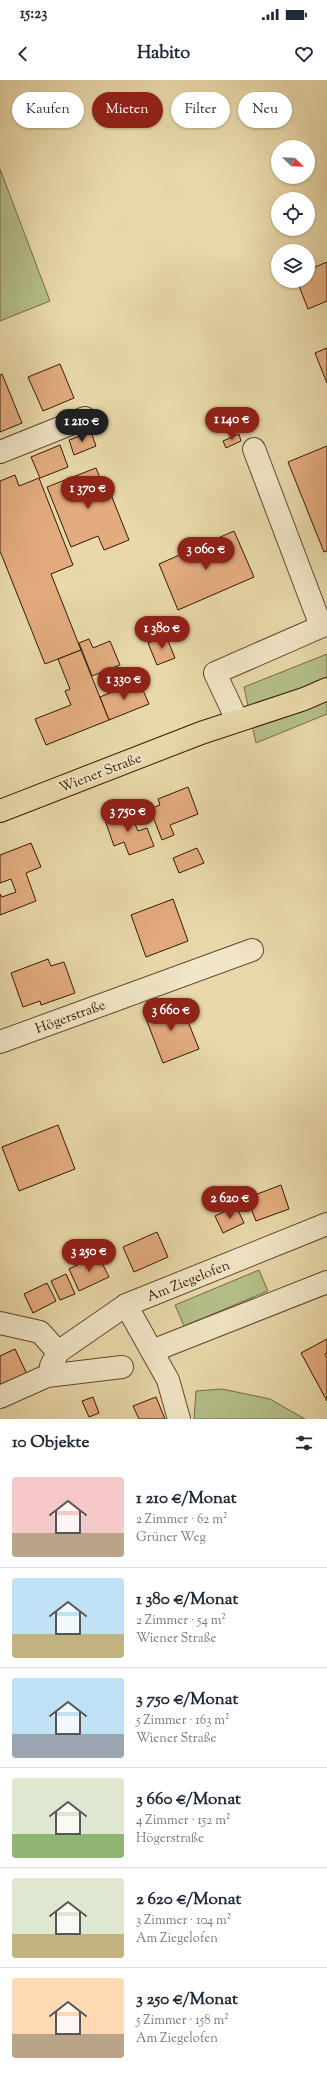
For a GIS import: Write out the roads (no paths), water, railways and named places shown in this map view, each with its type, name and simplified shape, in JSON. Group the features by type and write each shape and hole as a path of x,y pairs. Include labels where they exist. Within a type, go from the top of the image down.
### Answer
{"main road":[{"name":"Wiener Straße","path":"0,811 201,733 304,699 327,689"}],"street":[{"path":"0,452 85,418"},
{"path":"237,720 215,673 324,625 254,449"},
{"name":"Högerstraße","path":"0,1042 252,950"},
{"name":"Am Ziegelofen","path":"58,1352 126,1305 327,1224"},
{"path":"152,1351 327,1282"},
{"path":"126,1305 168,1380 180,1419"},
{"path":"0,1323 40,1332 58,1352 47,1376"},
{"path":"0,1397 47,1376 122,1367"}]}
